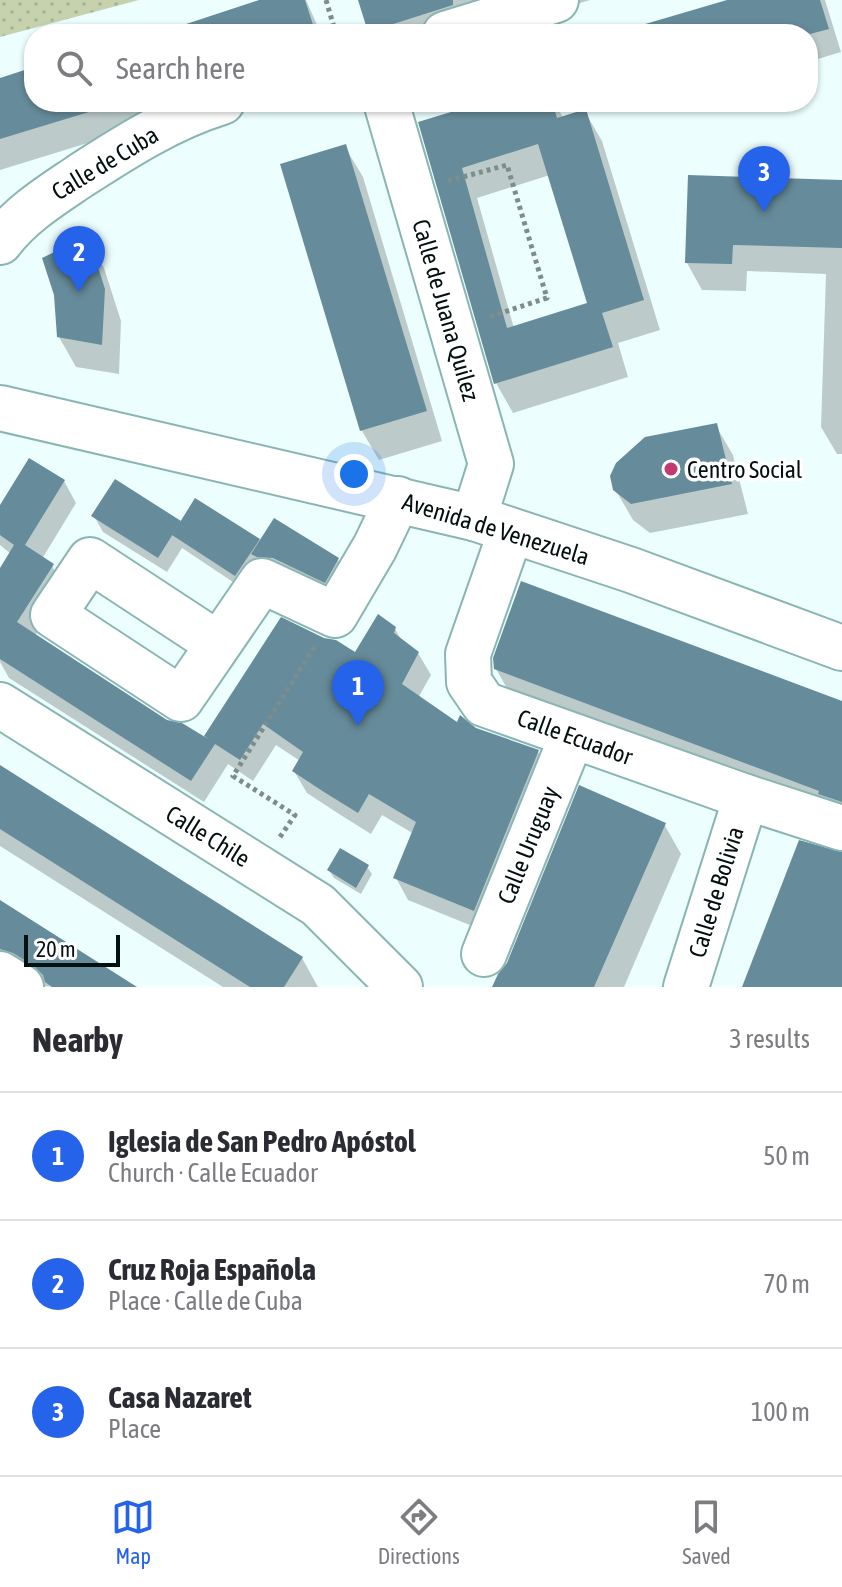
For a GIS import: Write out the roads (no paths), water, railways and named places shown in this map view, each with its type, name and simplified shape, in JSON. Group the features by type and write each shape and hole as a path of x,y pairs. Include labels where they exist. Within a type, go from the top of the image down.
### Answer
{"street":[{"path":"478,24 556,0"},
{"name":"Calle de Cuba","path":"0,242 9,230 43,201 138,138 199,112"},
{"name":"Calle de Juana Quilez","path":"389,112 491,464 492,525"},
{"name":"Avenida de Venezuela","path":"0,408 398,499 492,525 631,570 842,648"},
{"path":"218,644 262,581 335,615 375,547 398,499"},
{"name":"Calle Ecuador","path":"492,525 468,654 469,682 484,704 842,828"},
{"name":"Calle Chile","path":"0,705 318,905 400,987"},
{"name":"Calle Uruguay","path":"484,954 572,736"},
{"name":"Calle de Bolivia","path":"686,987 746,797"},
{"path":"0,974 21,987"}],"place":[{"name":"Casa Nazaret","path":"764,212"},
{"name":"Cruz Roja Española","path":"79,292"},
{"name":"Centro Social","path":"671,469"},
{"name":"Iglesia de San Pedro Apóstol","path":"358,726"}]}
